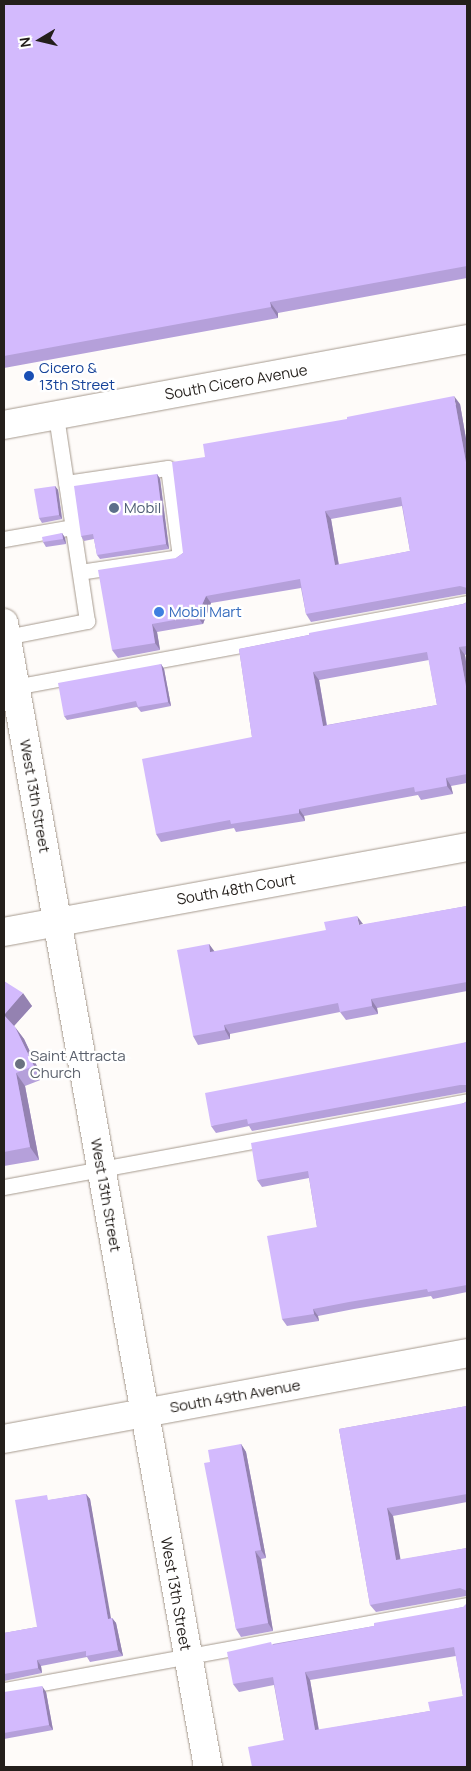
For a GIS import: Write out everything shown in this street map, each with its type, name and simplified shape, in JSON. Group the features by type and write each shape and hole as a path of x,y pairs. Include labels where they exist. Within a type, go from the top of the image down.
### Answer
{"street":[{"name":"South Cicero Avenue","path":"4,425 467,339"},
{"name":"West 13th Street","path":"5,630 10,687 57,922 208,1767"},
{"name":"South 48th Court","path":"4,932 467,847"},
{"name":"South 49th Avenue","path":"4,1439 467,1353"}],"lane":[{"path":"5,630 87,621 56,415"},
{"path":"66,483 168,468 180,557 80,572"},
{"path":"4,539 72,527"},
{"path":"10,687 467,603"},
{"path":"4,1188 467,1100"},
{"path":"4,1690 467,1605"}],"building":[{"path":"4,4 467,4 467,266 270,302 271,307 4,356"},
{"path":"454,396 467,468 467,588 460,586 306,614 300,579 206,596 197,616 152,624 155,643 112,650 98,570 176,558 183,553 172,462 205,457 203,444 347,419 347,417","holes":["401,497 410,551 335,565 325,511"]},
{"path":"157,474 166,544 97,555 93,534 81,536 74,486"},
{"path":"55,486 59,515 39,518 34,489"},
{"path":"62,533 63,539 43,542 42,537"},
{"path":"467,602 467,646 459,647 467,692 467,774 446,778 447,786 415,792 414,787 299,809 299,813 231,824 230,820 156,834 142,759 252,737 239,649 309,635 309,633","holes":["427,652 437,705 323,726 313,672"]},
{"path":"161,664 168,702 138,707 136,701 64,716 58,683"},
{"path":"467,906 467,982 371,999 372,1006 340,1012 338,1003 224,1025 225,1030 193,1036 177,950 209,944 210,952 326,930 324,922 357,916 359,925"},
{"path":"4,981 23,993 4,1015"},
{"path":"4,1015 15,1027 34,1066 16,1073 30,1147 4,1152"},
{"path":"467,1042 467,1087 466,1085 460,1085 248,1124 247,1119 211,1126 205,1093"},
{"path":"467,1101 467,1285 428,1292 427,1289 349,1302 313,1309 314,1314 282,1319 267,1236 317,1227 308,1171 257,1180 251,1143"},
{"path":"467,1406 467,1494 387,1508 396,1560 467,1548 467,1591 460,1588 370,1605 339,1429"},
{"path":"241,1444 261,1550 255,1551 268,1623 236,1629 204,1463 210,1462 208,1450"},
{"path":"86,1494 108,1619 112,1618 118,1650 86,1656 86,1651 37,1660 38,1668 4,1674 4,1633 37,1627 15,1500 47,1495 48,1500"},
{"path":"467,1603 467,1767 252,1767 248,1747 284,1740 273,1677 233,1684 227,1652 271,1642 272,1645 374,1626 374,1623 463,1607","holes":["454,1647 463,1696 428,1702 430,1711 315,1730 305,1672"]},
{"path":"42,1686 49,1725 4,1733 4,1692"}],"place":[{"name":"Cicero & 13th Street","path":"29,376"},
{"name":"Mobil","path":"114,508"},
{"name":"Mobil Mart","path":"159,612"},
{"name":"Saint Attracta Church","path":"20,1064"}]}
